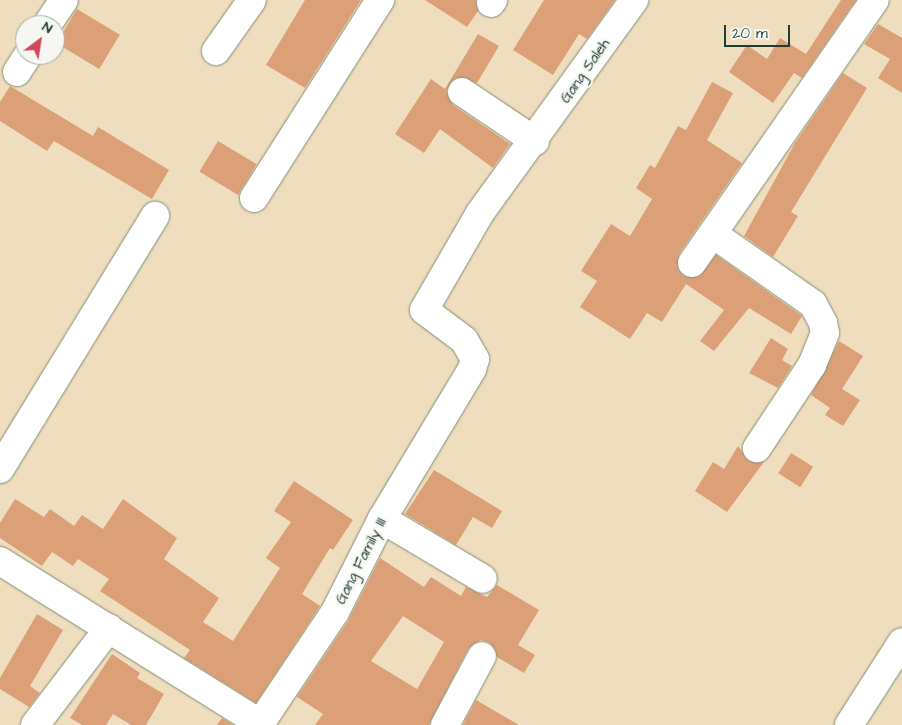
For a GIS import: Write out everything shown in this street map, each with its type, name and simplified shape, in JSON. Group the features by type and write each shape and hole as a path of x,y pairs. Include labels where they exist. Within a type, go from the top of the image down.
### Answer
{"street":[{"path":"54,15 64,0"},
{"path":"216,51 252,0"},
{"path":"254,198 380,0"},
{"name":"Gang Saleh","path":"454,394 474,359 464,340 424,310 480,213 535,141 634,0"},
{"path":"692,263 875,0"},
{"path":"462,92 535,141"},
{"path":"0,469 155,216"},
{"path":"713,234 814,304 823,323 825,334 812,365 757,448"},
{"name":"Gang Family III","path":"261,724 336,612 382,519 454,394"},
{"path":"382,519 483,579"},
{"path":"2,568 109,628 261,724"},
{"path":"35,725 109,628"},
{"path":"848,725 902,642"},
{"path":"445,725 482,656"}],"building":[{"path":"305,0 361,0 305,88 266,65"},
{"path":"425,0 476,0 478,11 467,27"},
{"path":"544,0 615,0 587,39 579,34 553,75 513,50"},
{"path":"841,0 856,0 802,78 794,73 773,103 729,72 747,45 767,59 780,38 806,54"},
{"path":"77,9 120,35 99,69 65,48 65,29"},
{"path":"878,24 902,38 902,93 878,78 890,59 864,44"},
{"path":"478,34 499,46 477,83 456,78 446,91 453,105 510,144 493,168 440,129 424,153 395,134 431,79 445,89"},
{"path":"843,73 867,88 791,212 798,216 773,257 744,236 795,143"},
{"path":"712,82 733,93 707,140 742,163 679,254 678,269 684,276 698,277 716,255 802,316 791,334 749,308 714,351 700,341 724,310 686,284 662,322 647,313 630,339 580,307 597,281 581,271 611,224 630,236 652,199 636,188 650,165 655,168 678,126 686,130"},
{"path":"10,86 93,136 98,127 169,170 152,199 54,141 47,151 0,121 0,102"},
{"path":"218,141 257,164 238,195 199,172"},
{"path":"771,338 788,349 782,360 792,366 778,388 749,373"},
{"path":"839,341 863,356 842,389 860,400 843,426 825,415 830,408 811,395"},
{"path":"738,446 749,461 764,462 727,512 695,491 713,462 724,469"},
{"path":"791,453 813,467 800,487 778,473"},
{"path":"434,470 502,511 492,528 473,517 456,545 405,514"},
{"path":"294,481 353,520 333,550 330,548 302,594 320,606 256,703 184,658 190,650 100,591 109,579 78,559 73,566 52,552 42,566 0,538 0,523 15,499 44,517 50,509 74,526 82,515 103,529 123,499 177,538 164,559 219,598 203,622 233,641 280,568 266,558 291,522 274,511"},
{"path":"380,558 424,587 431,577 461,596 466,587 487,597 497,585 539,610 518,645 535,655 524,673 497,657 490,643 481,640 468,649 429,725 315,725 323,714 297,697 348,621","holes":["403,616 444,642 417,689 371,661"]},
{"path":"37,614 63,630 30,686 40,693 29,707 0,689 0,678"},
{"path":"112,654 140,673 137,678 164,694 146,725 131,725 113,714 106,725 82,725 70,718"},
{"path":"476,700 519,725 463,725"},
{"path":"222,718 233,725 217,725"}]}
